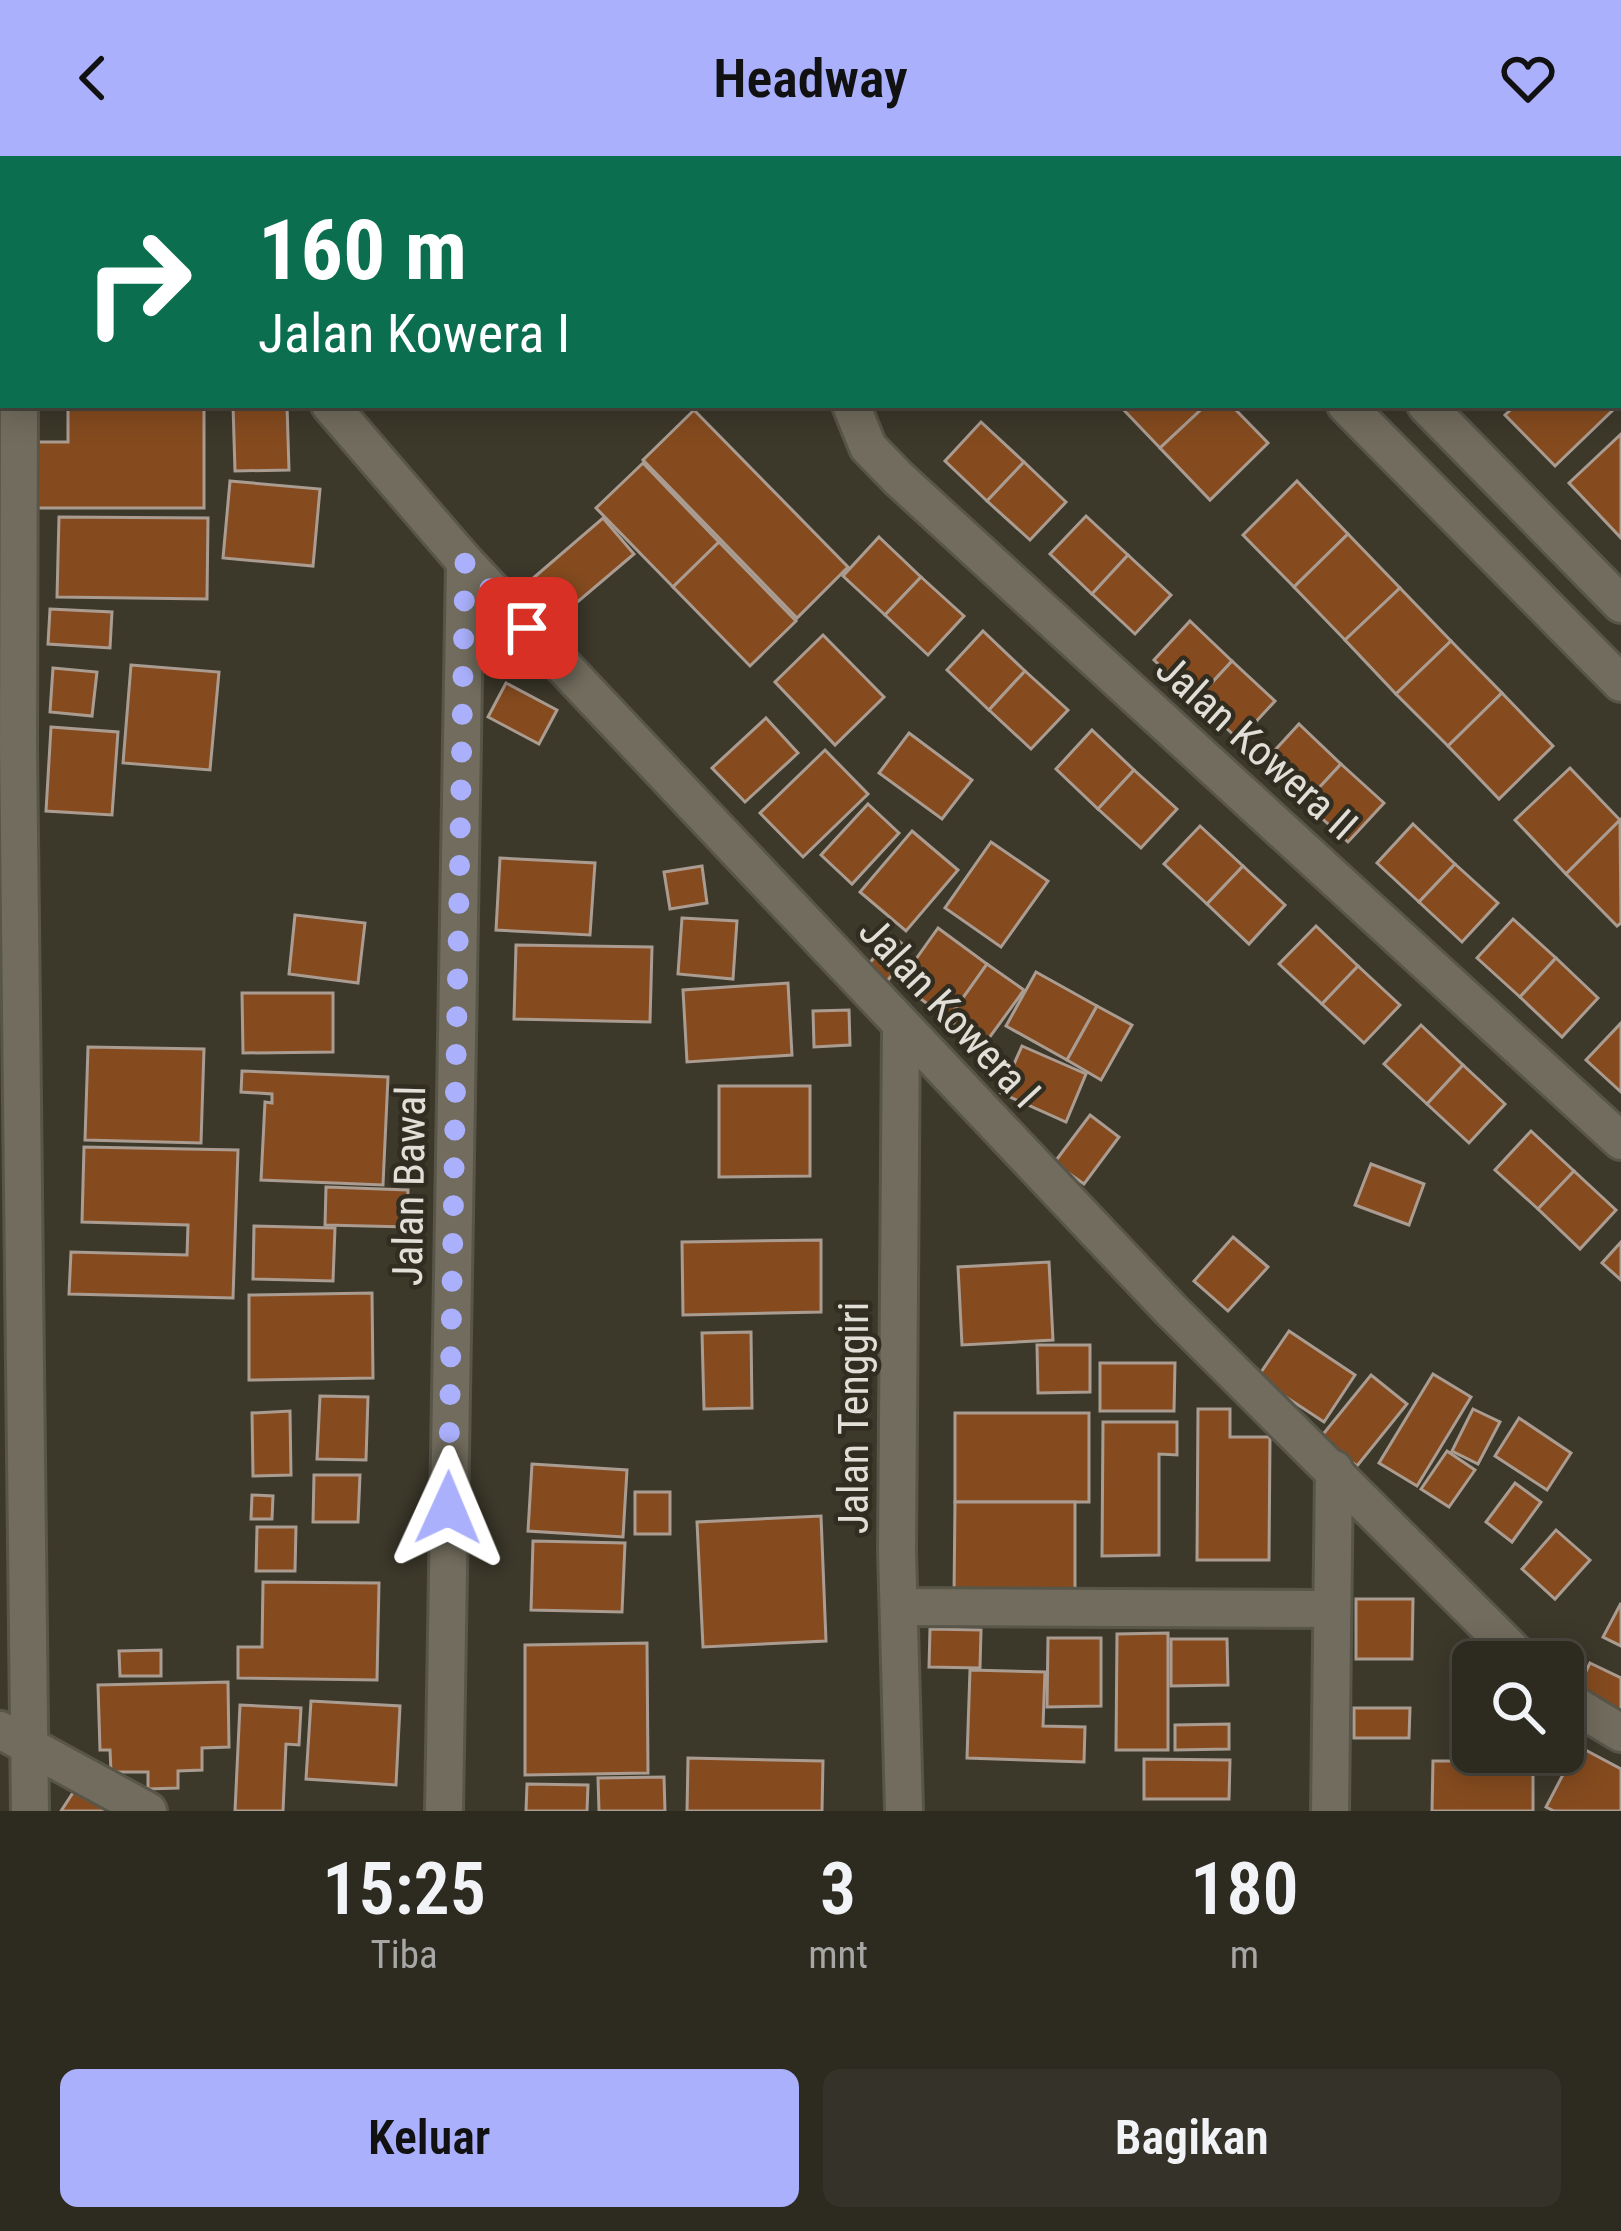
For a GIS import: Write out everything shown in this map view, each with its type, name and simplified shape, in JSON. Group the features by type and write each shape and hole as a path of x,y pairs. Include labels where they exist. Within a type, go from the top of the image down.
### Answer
{"street":[{"path":"20,408 14,1738 30,1811"},
{"name":"Jalan Kowera I","path":"333,408 465,562 901,1026 1171,1310 1504,1641"},
{"name":"Jalan Kowera II","path":"851,408 868,447 898,478 1621,1141"},
{"path":"1349,408 1621,683"},
{"path":"1429,408 1621,604"},
{"name":"Jalan Bawal","path":"444,1811 465,562"},
{"name":"Jalan Tenggiri","path":"901,1026 899,1606 904,1811"},
{"path":"1330,1811 1334,1469"},
{"path":"899,1606 1330,1609"},
{"path":"1584,1711 1621,1733"},
{"path":"14,1738 148,1811"}],"building":[{"path":"68,408 204,408 204,508 26,508 27,442 68,442"},
{"path":"233,408 287,408 289,470 235,471"},
{"path":"1122,408 1203,408 1160,448"},
{"path":"1203,408 1234,408 1268,443 1210,500 1160,448"},
{"path":"1513,408 1613,410 1555,466 1505,415"},
{"path":"694,410 848,567 797,618 643,460"},
{"path":"981,422 1024,462 987,501 945,461"},
{"path":"1621,434 1621,538 1569,483"},
{"path":"1024,462 1066,502 1030,540 987,501"},
{"path":"643,463 719,542 673,587 596,508"},
{"path":"230,481 320,489 313,566 223,558"},
{"path":"1297,481 1348,534 1294,587 1243,535"},
{"path":"1086,516 1128,555 1092,594 1050,554"},
{"path":"59,517 208,518 207,599 57,597"},
{"path":"603,518 634,554 561,616 531,580"},
{"path":"1348,534 1400,588 1345,640 1294,587"},
{"path":"879,537 921,577 885,615 843,576"},
{"path":"719,542 796,621 750,666 673,587"},
{"path":"1128,555 1171,595 1135,634 1092,594"},
{"path":"921,577 964,616 928,655 885,615"},
{"path":"1400,588 1451,641 1396,694 1345,640"},
{"path":"50,609 112,612 110,648 48,644"},
{"path":"1190,621 1232,661 1196,700 1154,660"},
{"path":"983,631 1025,671 989,710 947,670"},
{"path":"823,635 884,697 835,745 775,682"},
{"path":"1451,641 1502,693 1448,746 1396,694"},
{"path":"1232,661 1275,701 1239,740 1196,700"},
{"path":"131,665 219,672 210,770 123,763"},
{"path":"53,668 97,672 92,716 50,712"},
{"path":"1025,671 1068,710 1031,749 989,710"},
{"path":"506,683 557,710 539,744 488,717"},
{"path":"1502,693 1553,746 1499,799 1448,746"},
{"path":"766,718 798,753 745,802 712,768"},
{"path":"1299,724 1341,764 1305,803 1263,763"},
{"path":"51,727 118,732 112,815 46,811"},
{"path":"1092,730 1134,770 1098,809 1056,769"},
{"path":"909,733 972,780 942,819 879,773"},
{"path":"825,750 868,794 803,857 760,813"},
{"path":"1341,764 1384,803 1348,842 1305,803"},
{"path":"1570,768 1620,820 1566,874 1515,820"},
{"path":"1134,770 1177,809 1141,848 1098,809"},
{"path":"868,804 899,833 852,884 821,855"},
{"path":"1620,820 1621,923 1617,926 1566,874"},
{"path":"1413,824 1455,864 1419,902 1377,863"},
{"path":"1200,826 1243,866 1207,904 1164,864"},
{"path":"912,831 958,870 906,931 860,892"},
{"path":"991,842 1048,881 1001,947 945,908"},
{"path":"500,858 595,863 590,935 496,930"},
{"path":"1455,864 1498,903 1462,942 1419,902"},
{"path":"702,866 707,903 670,909 664,872"},
{"path":"1243,866 1285,905 1249,944 1207,904"},
{"path":"295,915 365,923 358,983 289,974"},
{"path":"682,918 737,921 733,979 678,974"},
{"path":"1513,919 1556,958 1520,997 1477,958"},
{"path":"1316,926 1358,966 1322,1004 1279,964"},
{"path":"938,928 987,964 948,1019 899,983"},
{"path":"891,935 910,950 886,983 866,968"},
{"path":"516,945 652,947 650,1022 514,1019"},
{"path":"1556,958 1598,998 1562,1037 1520,997"},
{"path":"987,964 1024,990 984,1045 948,1019"},
{"path":"1358,966 1400,1005 1364,1043 1322,1004"},
{"path":"1036,972 1097,1006 1067,1060 1006,1026"},
{"path":"788,983 792,1055 687,1062 683,990"},
{"path":"242,993 333,993 333,1052 243,1053"},
{"path":"1097,1006 1132,1025 1101,1080 1067,1060"},
{"path":"849,1010 850,1045 814,1047 813,1011"},
{"path":"1621,1023 1621,1092 1586,1060"},
{"path":"1421,1025 1463,1065 1427,1104 1384,1064"},
{"path":"1022,1046 1086,1074 1066,1122 1001,1093"},
{"path":"88,1047 204,1049 201,1143 85,1140"},
{"path":"1463,1065 1505,1104 1469,1143 1427,1104"},
{"path":"242,1071 388,1077 383,1185 261,1180 265,1102 272,1103 272,1094 241,1092"},
{"path":"719,1086 810,1086 810,1176 719,1177"},
{"path":"1090,1115 1119,1137 1084,1184 1054,1163"},
{"path":"1531,1131 1574,1171 1538,1209 1495,1170"},
{"path":"84,1147 238,1150 233,1298 69,1294 71,1252 187,1255 188,1225 82,1222"},
{"path":"1371,1164 1424,1184 1409,1225 1355,1205"},
{"path":"1574,1171 1616,1210 1580,1249 1538,1209"},
{"path":"326,1187 408,1190 407,1227 325,1225"},
{"path":"254,1226 335,1228 333,1281 253,1279"},
{"path":"1233,1237 1268,1267 1228,1311 1194,1281"},
{"path":"821,1240 821,1312 683,1315 682,1242"},
{"path":"1621,1242 1621,1280 1602,1263"},
{"path":"1049,1262 1053,1340 962,1345 958,1267"},
{"path":"372,1293 373,1378 249,1380 249,1295"},
{"path":"1289,1331 1355,1375 1324,1422 1257,1378"},
{"path":"751,1332 752,1408 704,1409 702,1333"},
{"path":"1037,1345 1090,1345 1090,1392 1038,1393"},
{"path":"1100,1363 1175,1363 1174,1411 1100,1411"},
{"path":"1433,1374 1471,1397 1417,1486 1379,1463"},
{"path":"1371,1375 1407,1404 1357,1466 1320,1438"},
{"path":"320,1396 368,1397 366,1460 317,1459"},
{"path":"1198,1409 1230,1409 1230,1437 1270,1437 1269,1560 1197,1560"},
{"path":"1473,1409 1500,1422 1478,1464 1452,1451"},
{"path":"290,1411 291,1475 253,1476 252,1413"},
{"path":"955,1413 1089,1413 1089,1502 955,1502"},
{"path":"1519,1418 1571,1453 1547,1490 1495,1456"},
{"path":"1103,1422 1177,1422 1177,1455 1159,1454 1159,1555 1102,1556"},
{"path":"1447,1451 1475,1470 1449,1507 1421,1489"},
{"path":"532,1464 627,1470 623,1537 528,1531"},
{"path":"314,1475 360,1475 358,1522 313,1522"},
{"path":"1515,1483 1541,1502 1512,1542 1486,1522"},
{"path":"635,1492 670,1492 670,1534 635,1534"},
{"path":"252,1495 273,1496 272,1519 251,1519"},
{"path":"955,1502 1075,1502 1075,1595 954,1595"},
{"path":"821,1516 826,1641 703,1647 697,1522"},
{"path":"257,1527 296,1527 295,1571 256,1571"},
{"path":"1556,1530 1590,1560 1555,1599 1522,1569"},
{"path":"533,1541 625,1543 622,1612 531,1610"},
{"path":"263,1582 379,1583 377,1680 238,1678 238,1647 262,1647"},
{"path":"1356,1599 1413,1599 1412,1659 1356,1659"},
{"path":"1621,1603 1621,1646 1603,1637"},
{"path":"930,1629 981,1630 980,1668 929,1667"},
{"path":"1168,1633 1168,1750 1116,1750 1117,1634"},
{"path":"1048,1638 1101,1638 1101,1706 1047,1707"},
{"path":"1171,1639 1227,1639 1228,1685 1171,1686"},
{"path":"647,1643 648,1773 525,1775 525,1645"},
{"path":"161,1650 161,1676 120,1676 119,1651"},
{"path":"1590,1663 1621,1678 1621,1717 1584,1704 1584,1675"},
{"path":"970,1670 1045,1672 1043,1726 1085,1727 1084,1762 967,1758"},
{"path":"228,1682 229,1747 202,1748 202,1770 178,1771 178,1788 148,1789 148,1772 111,1772 110,1750 100,1750 98,1685"},
{"path":"311,1701 400,1706 396,1785 306,1779"},
{"path":"240,1705 301,1708 299,1745 286,1744 283,1811 235,1811"},
{"path":"1354,1708 1410,1708 1409,1738 1354,1738"},
{"path":"1229,1724 1229,1749 1175,1750 1175,1725"},
{"path":"1584,1749 1621,1769 1621,1811 1546,1807 1564,1773 1584,1773"},
{"path":"688,1758 823,1761 822,1811 687,1811"},
{"path":"1144,1759 1230,1760 1229,1799 1144,1799"},
{"path":"1433,1761 1452,1761 1452,1773 1533,1773 1533,1811 1432,1811"},
{"path":"664,1777 665,1811 599,1811 598,1778"},
{"path":"527,1784 588,1785 587,1811 526,1811"},
{"path":"76,1788 111,1811 61,1811"}],"route":[{"path":"448,1508 465,562 527,628"}]}
